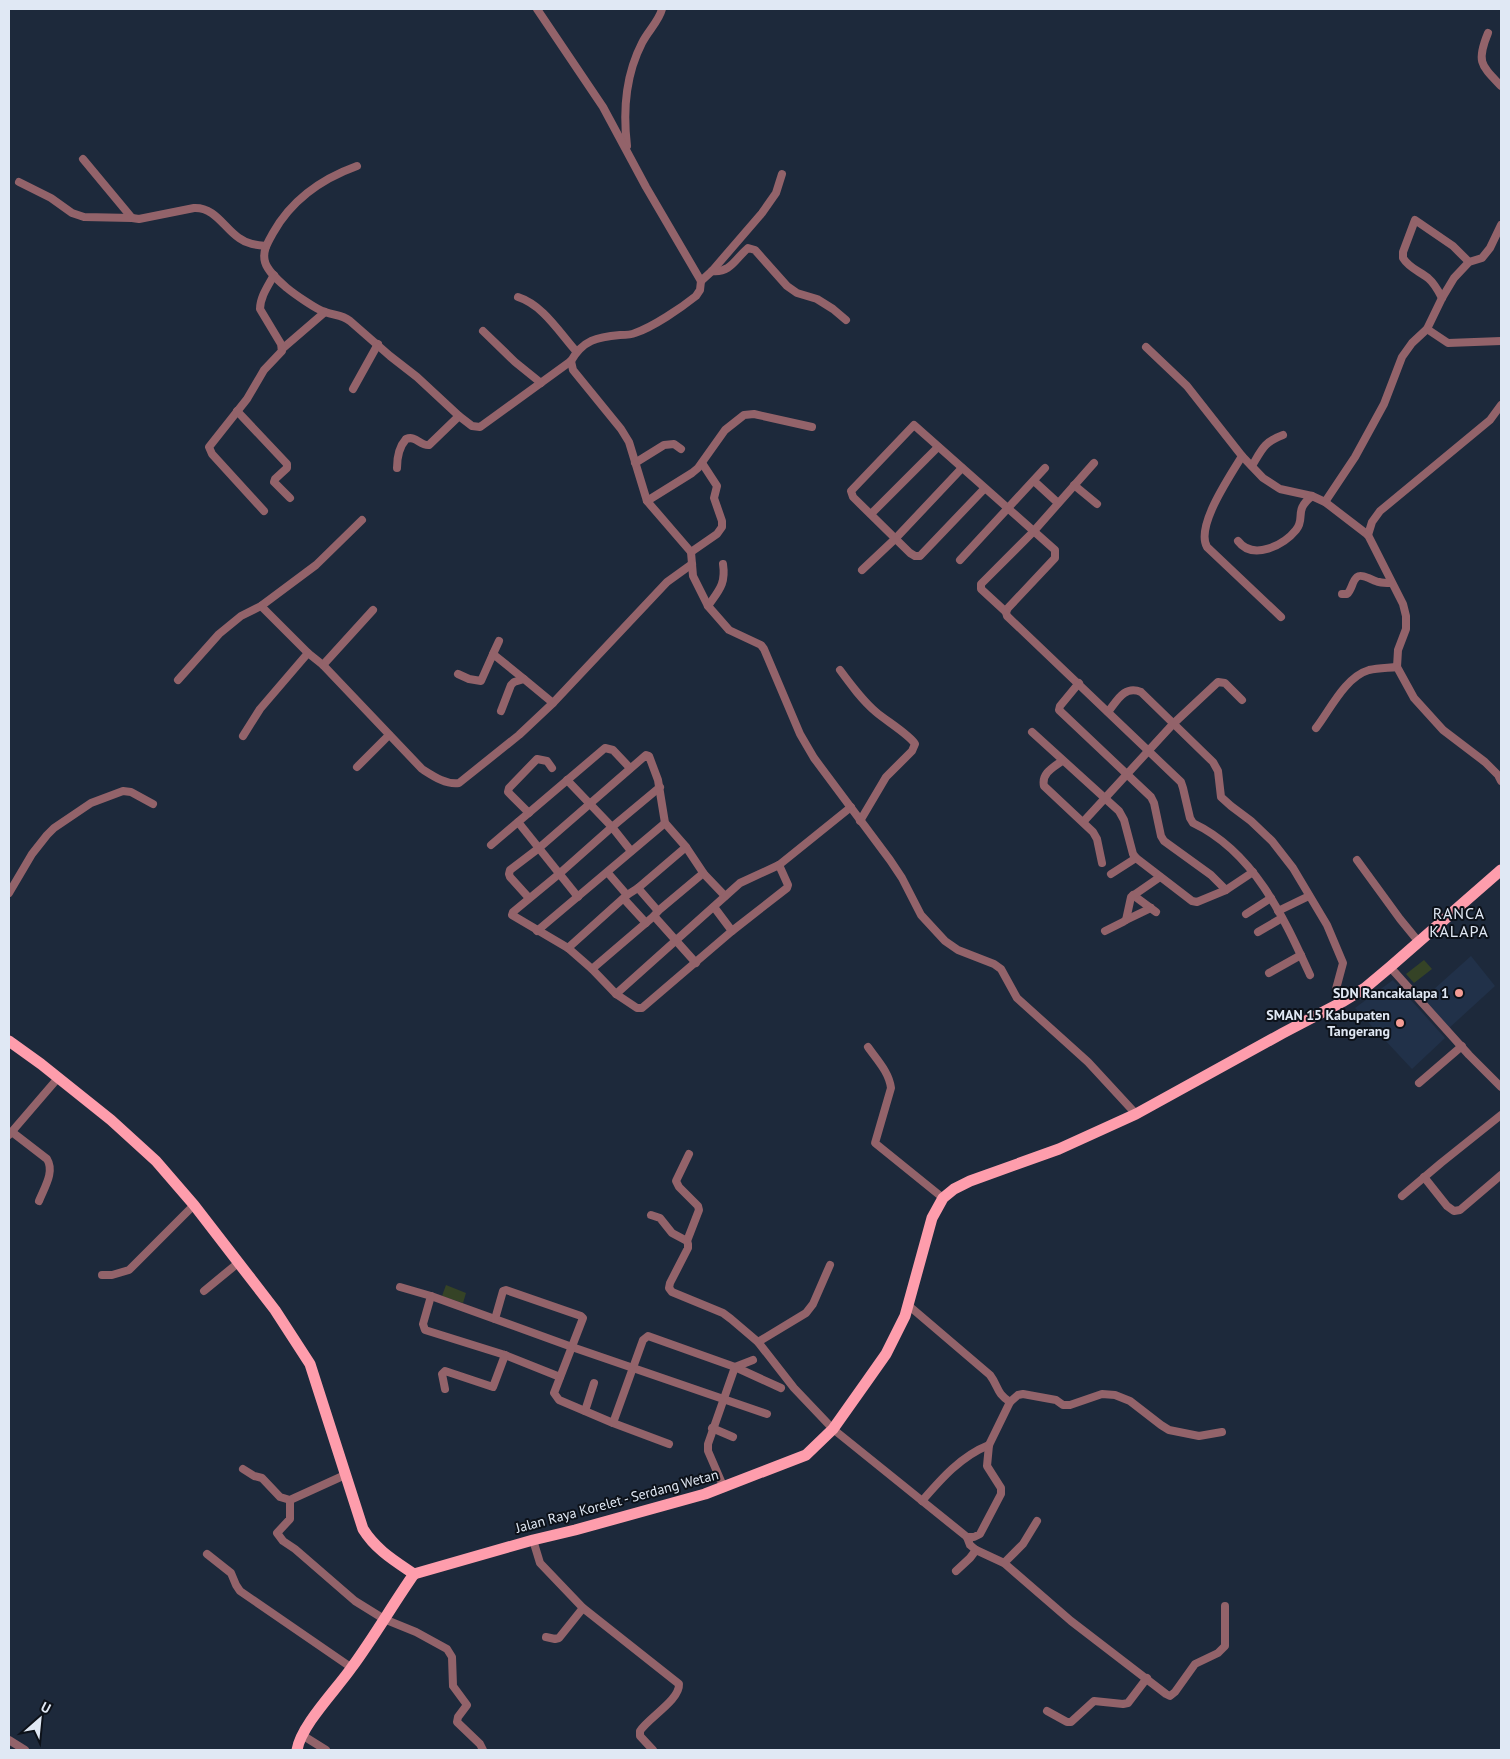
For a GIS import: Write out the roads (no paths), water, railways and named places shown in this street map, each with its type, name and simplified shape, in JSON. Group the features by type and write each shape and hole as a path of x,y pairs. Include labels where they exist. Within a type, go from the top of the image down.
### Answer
{"main road":[{"path":"942,1198 970,1181 1059,1149 1136,1114 1342,1002 1365,988 1501,870"},
{"path":"9,1041 42,1064 111,1120 150,1155 194,1205 275,1310 310,1364 363,1530 381,1551 414,1574 352,1668 321,1706 302,1735 297,1750"},
{"name":"Jalan Raya Korelet - Serdang Wetan","path":"414,1574 724,1488 806,1455 833,1429 886,1354 899,1330 908,1305 932,1218 942,1198"}],"street":[{"path":"357,166 307,191 298,199 277,225 266,246 264,259 274,276 289,290 325,312 343,316 417,377 472,426 480,427 541,383 570,361 576,351 586,343 598,338 634,334 644,330 696,296 700,290 701,281 646,187 603,107 537,9"},
{"path":"628,152 624,126 625,106 631,74 642,44 662,9"},
{"path":"1488,33 1482,48 1481,59 1483,67 1501,86"},
{"path":"83,159 132,218"},
{"path":"701,281 712,271 762,213 776,194 782,174"},
{"path":"19,182 84,217 139,219 201,208 216,216 240,239 266,246"},
{"path":"1442,298 1429,279 1407,264 1403,258 1403,252 1415,220 1453,246 1469,262"},
{"path":"1325,502 1355,457 1384,404 1402,357 1412,343 1427,329 1454,278 1469,262 1482,258 1490,248 1501,225"},
{"path":"712,271 720,272 727,270 748,248 755,250 787,286 797,293 817,299 833,308 846,320"},
{"path":"274,276 262,297 260,309 282,349"},
{"path":"518,296 529,300 537,307 576,351"},
{"path":"264,511 212,454 209,450 209,444 247,398 264,370 281,354 282,349 325,312"},
{"path":"1427,329 1448,343 1501,341"},
{"path":"483,331 515,362 541,383"},
{"path":"354,389 378,344"},
{"path":"1146,347 1187,386 1242,456 1263,478 1280,489 1312,496 1325,502 1368,534 1403,604 1406,616 1406,629 1398,650 1397,667 1414,698 1443,730 1486,762 1501,781"},
{"path":"570,361 573,370 621,429 629,442 647,502 691,552 693,576 708,606 729,630 761,645 764,649 800,734 814,758 890,860 902,878 921,916 945,941 958,950 994,964 1001,970 1017,998 1088,1062 1136,1114"},
{"path":"1368,534 1372,522 1380,512 1490,420 1501,405"},
{"path":"236,411 287,464 287,468 274,482 290,498"},
{"path":"647,502 692,474 725,430 744,415 754,414 812,426"},
{"path":"397,468 399,452 406,439 413,438 424,445 429,445 459,416"},
{"path":"985,488 920,556 910,553 853,497 851,491 912,426 916,426 1055,550 1055,558 1006,612"},
{"path":"1252,466 1265,444 1283,435"},
{"path":"635,463 664,445 674,444 681,449"},
{"path":"871,514 938,447"},
{"path":"1242,456 1211,509 1204,537 1205,543 1281,617"},
{"path":"691,552 718,534 722,527 722,521 714,498 717,486 702,462"},
{"path":"1094,463 1033,532 980,586 1006,612 1007,616 1079,683 1180,782 1184,788 1190,818 1193,822 1231,847 1260,879 1310,975"},
{"path":"862,570 896,538 962,468"},
{"path":"960,560 1045,468"},
{"path":"1034,481 1058,504"},
{"path":"1074,486 1097,504"},
{"path":"1238,541 1244,547 1254,550 1266,549 1284,541 1299,526 1302,506 1312,496"},
{"path":"178,680 219,634 241,616 260,606 316,565 362,520"},
{"path":"260,606 323,665 422,769 433,776 455,784 482,766 519,736 553,703 667,582 692,564"},
{"path":"708,606 722,585 724,578 723,564"},
{"path":"1342,594 1347,594 1350,591 1355,578 1358,576 1363,576 1372,581 1391,583"},
{"path":"323,665 373,610"},
{"path":"458,674 469,679 481,681 499,642"},
{"path":"243,736 260,709 308,653"},
{"path":"493,654 553,703"},
{"path":"1316,728 1336,698 1358,676 1368,670 1397,667"},
{"path":"840,670 864,701 915,744 912,752 886,777 860,821"},
{"path":"501,711 511,685 524,679"},
{"path":"1084,821 1173,724 1218,682 1225,682 1242,700"},
{"path":"1079,683 1060,706 1059,710 1150,797 1154,803 1161,836 1164,841 1211,875 1226,890"},
{"path":"1108,712 1125,691 1141,692 1214,762 1218,770 1221,797 1272,841 1294,868 1327,925 1342,959 1342,968 1336,989 1342,1002"},
{"path":"1032,732 1122,815 1133,854 1136,858 1189,898 1197,902 1226,890 1253,872"},
{"path":"357,767 389,734"},
{"path":"491,845 605,748 613,750 630,768"},
{"path":"530,898 510,877 509,872 644,756 649,756 658,780 665,823 686,847 704,874 725,896"},
{"path":"529,813 508,792 509,788 537,759 547,761 552,768"},
{"path":"1062,761 1043,778 1044,786 1084,821 1097,839 1102,863"},
{"path":"567,780 612,826 631,851"},
{"path":"660,787 612,826 513,912 512,915 568,948 616,994 640,1009 732,931 787,888 788,885 781,863"},
{"path":"9,893 32,854 50,831 91,803 123,791 131,792 153,804"},
{"path":"616,994 725,896 748,879 781,863 851,807"},
{"path":"518,822 578,897"},
{"path":"537,931 665,823"},
{"path":"568,948 625,897 686,847"},
{"path":"1111,874 1136,858"},
{"path":"1357,860 1418,941"},
{"path":"608,873 646,922"},
{"path":"592,969 704,874"},
{"path":"1126,920 1129,900 1133,895 1160,877"},
{"path":"638,888 676,940 696,963"},
{"path":"1104,931 1126,920 1154,910 1133,895"},
{"path":"1258,932 1310,896"},
{"path":"1246,914 1271,898"},
{"path":"714,907 732,931"},
{"path":"1269,973 1301,955"},
{"path":"1390,967 1462,1046 1501,1085"},
{"path":"1419,1083 1462,1046"},
{"path":"868,1047 886,1072 891,1088 875,1143 942,1198"},
{"path":"40,1200 51,1170 50,1164 47,1159 10,1133 58,1078"},
{"path":"1402,1196 1501,1115"},
{"path":"689,1154 676,1181 679,1187 698,1206 699,1210 687,1241 688,1248 670,1282 669,1288 671,1291 727,1315 758,1342 794,1388 833,1429 967,1537 970,1545 991,1558 1004,1563 1071,1621 1170,1696 1195,1664 1220,1651 1224,1646 1225,1606"},
{"path":"1424,1177 1447,1206 1454,1211 1460,1210 1501,1175"},
{"path":"102,1275 122,1273 129,1270 194,1205"},
{"path":"651,1215 660,1218 667,1229 687,1241"},
{"path":"204,1291 238,1263"},
{"path":"758,1342 806,1313 813,1304 830,1265"},
{"path":"400,1287 431,1296 767,1414"},
{"path":"495,1319 503,1291 506,1290 581,1316 583,1318 554,1396 584,1411 669,1444"},
{"path":"431,1296 423,1324 426,1330 505,1355 560,1377"},
{"path":"908,1305 990,1375 998,1392 1010,1402"},
{"path":"613,1423 643,1340 648,1336 734,1367 782,1388"},
{"path":"445,1389 442,1374 445,1371 493,1387 505,1355"},
{"path":"734,1367 753,1360"},
{"path":"724,1488 708,1451 708,1444 734,1367"},
{"path":"584,1411 594,1383"},
{"path":"967,1537 974,1537 980,1534 1001,1494 1001,1488 987,1466 988,1445 1010,1402 1018,1395 1023,1394 1056,1400 1063,1405 1070,1405 1102,1394 1108,1394 1130,1402 1169,1430 1200,1436 1222,1432"},
{"path":"712,1428 733,1437"},
{"path":"922,1501 947,1472 979,1449 988,1445"},
{"path":"243,1469 254,1476 262,1478 280,1497 290,1500 345,1475"},
{"path":"290,1500 291,1517 278,1531 277,1535 282,1541 295,1548 355,1601 384,1619 416,1632 447,1649 452,1657 453,1686 467,1705 458,1717 458,1722 480,1744 483,1750"},
{"path":"1004,1563 1022,1544 1037,1521"},
{"path":"533,1540 540,1563 583,1608 679,1684 679,1690 640,1731 640,1736 653,1750"},
{"path":"956,1571 976,1550"},
{"path":"207,1554 231,1573 240,1591 352,1668"},
{"path":"546,1637 559,1638 583,1608"},
{"path":"1047,1710 1067,1722 1071,1722 1094,1701 1128,1703 1148,1678"},
{"path":"302,1735 326,1750"},
{"path":"9,1740 25,1750"}],"place":[{"name":"SDN Rancakalapa 1","path":"1459,993"},
{"name":"SMAN 15 Kabupaten Tangerang","path":"1400,1023"}],"district":[{"name":"RANCA KALAPA","path":"1459,922"}]}
